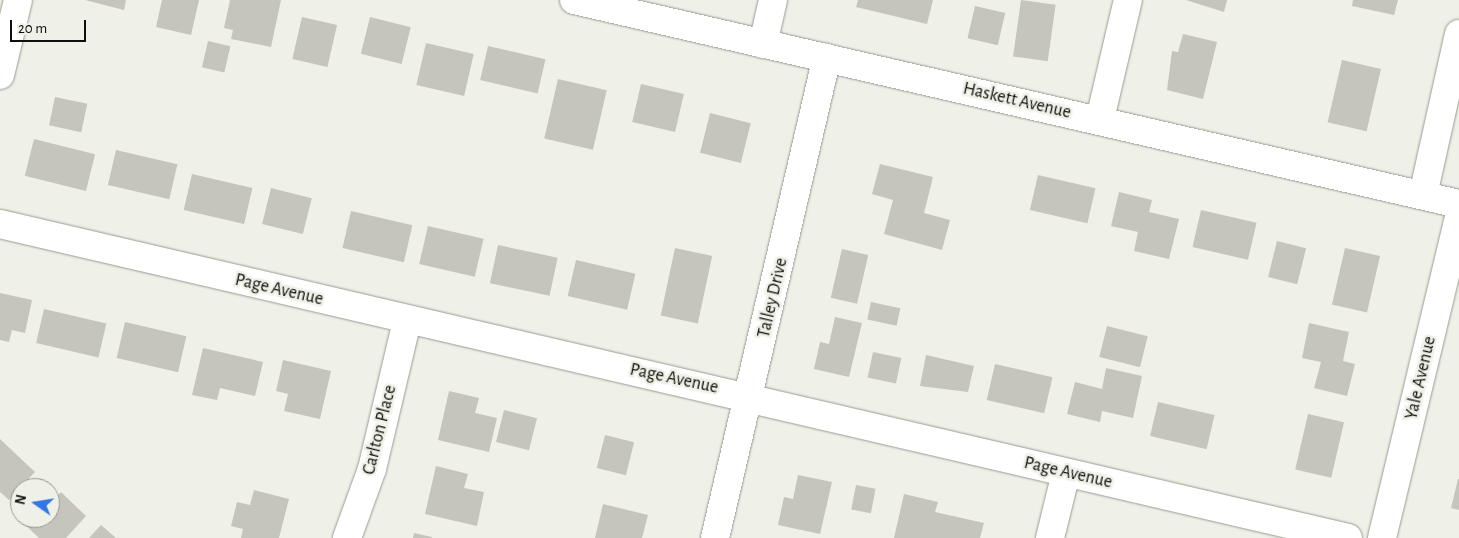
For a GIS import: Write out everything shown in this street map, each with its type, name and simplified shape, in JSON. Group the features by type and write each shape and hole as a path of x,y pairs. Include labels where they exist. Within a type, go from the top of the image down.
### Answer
{"street":[{"path":"0,75 18,0"},
{"name":"Haskett Avenue","path":"574,0 1100,119 1459,204"},
{"path":"763,44 773,0"},
{"path":"1100,119 1128,0"},
{"path":"1423,196 1459,34"},
{"name":"Talley Drive","path":"715,538 750,396 827,58"},
{"name":"Yale Avenue","path":"1382,538 1459,218"},
{"name":"Page Avenue","path":"0,224 407,321 750,396 1066,473 1348,538"},
{"name":"Carlton Place","path":"347,538 372,470 407,321"},
{"path":"1050,538 1066,473"}],"building":[{"path":"85,0 126,0 124,10"},
{"path":"162,0 199,0 191,35 156,27"},
{"path":"230,0 281,0 271,47 231,39 233,30 224,28"},
{"path":"858,0 933,0 927,24 856,7"},
{"path":"1021,0 1056,5 1048,61 1013,56"},
{"path":"1186,0 1227,0 1224,12"},
{"path":"1353,0 1398,0 1394,15 1352,6"},
{"path":"975,6 1005,13 998,45 968,38"},
{"path":"302,17 337,25 327,67 292,59"},
{"path":"370,17 411,27 402,64 361,54"},
{"path":"1183,34 1217,42 1203,99 1167,90 1172,51 1178,52"},
{"path":"208,41 230,46 224,72 202,67"},
{"path":"426,43 474,54 464,96 416,85"},
{"path":"488,46 545,59 538,93 480,80"},
{"path":"1342,60 1381,69 1367,131 1328,122"},
{"path":"558,79 607,90 593,150 544,138"},
{"path":"641,84 684,94 675,132 632,122"},
{"path":"55,97 87,104 81,132 49,125"},
{"path":"710,113 751,123 741,163 700,153"},
{"path":"34,139 95,154 86,191 25,176"},
{"path":"116,150 177,164 169,199 108,185"},
{"path":"880,164 933,177 924,213 950,220 942,250 884,234 893,200 872,194"},
{"path":"192,174 252,188 244,224 184,210"},
{"path":"1038,175 1095,188 1087,223 1030,210"},
{"path":"271,188 312,198 303,234 262,224"},
{"path":"1119,192 1152,200 1149,212 1179,219 1169,259 1134,251 1138,232 1111,226"},
{"path":"1201,210 1257,223 1248,260 1192,247"},
{"path":"351,211 412,225 404,262 342,248"},
{"path":"428,226 484,239 475,277 419,264"},
{"path":"1277,241 1306,248 1297,284 1268,277"},
{"path":"498,245 558,258 550,296 490,283"},
{"path":"675,248 712,256 698,323 661,315"},
{"path":"1345,248 1380,256 1367,313 1332,305"},
{"path":"842,249 868,255 857,304 831,298"},
{"path":"576,260 635,274 627,310 568,296"},
{"path":"0,293 32,300 25,333 12,330 9,342 0,340"},
{"path":"871,302 900,308 897,326 867,320"},
{"path":"44,309 106,323 98,357 36,343"},
{"path":"835,317 862,323 849,377 814,369 820,342 829,344"},
{"path":"125,322 186,336 178,372 117,358"},
{"path":"1309,323 1349,332 1343,361 1355,364 1347,396 1314,388 1321,362 1302,358"},
{"path":"1107,326 1148,336 1140,367 1099,357"},
{"path":"203,348 263,362 255,396 220,388 217,400 192,395"},
{"path":"873,352 901,358 896,383 868,377"},
{"path":"926,355 974,366 968,392 920,386"},
{"path":"283,360 331,371 320,419 284,411 288,394 276,391"},
{"path":"995,364 1052,377 1044,413 987,400"},
{"path":"1106,368 1142,376 1133,418 1102,411 1100,422 1067,414 1075,382 1102,389"},
{"path":"449,391 479,398 475,413 497,418 489,452 438,440"},
{"path":"1158,402 1215,415 1207,449 1150,436"},
{"path":"504,410 537,418 529,450 496,442"},
{"path":"1308,414 1344,422 1331,478 1295,470"},
{"path":"605,435 634,442 626,475 597,468"},
{"path":"0,439 35,472 29,478 10,478 9,500 0,492"},
{"path":"436,466 468,474 464,488 484,492 477,526 425,514"},
{"path":"798,475 832,482 820,534 778,525 784,497 793,499"},
{"path":"1459,479 1459,510 1451,508"},
{"path":"856,485 876,489 871,513 851,510"},
{"path":"254,490 289,499 279,538 241,538 243,529 231,526 237,502 250,505"},
{"path":"60,493 86,516 66,538 39,538 28,528 60,528"},
{"path":"904,494 938,502 935,512 984,523 980,538 894,538"},
{"path":"603,504 648,515 642,538 595,538"},
{"path":"101,525 116,538 89,538"},
{"path":"414,533 432,537 432,538 413,538"}]}
